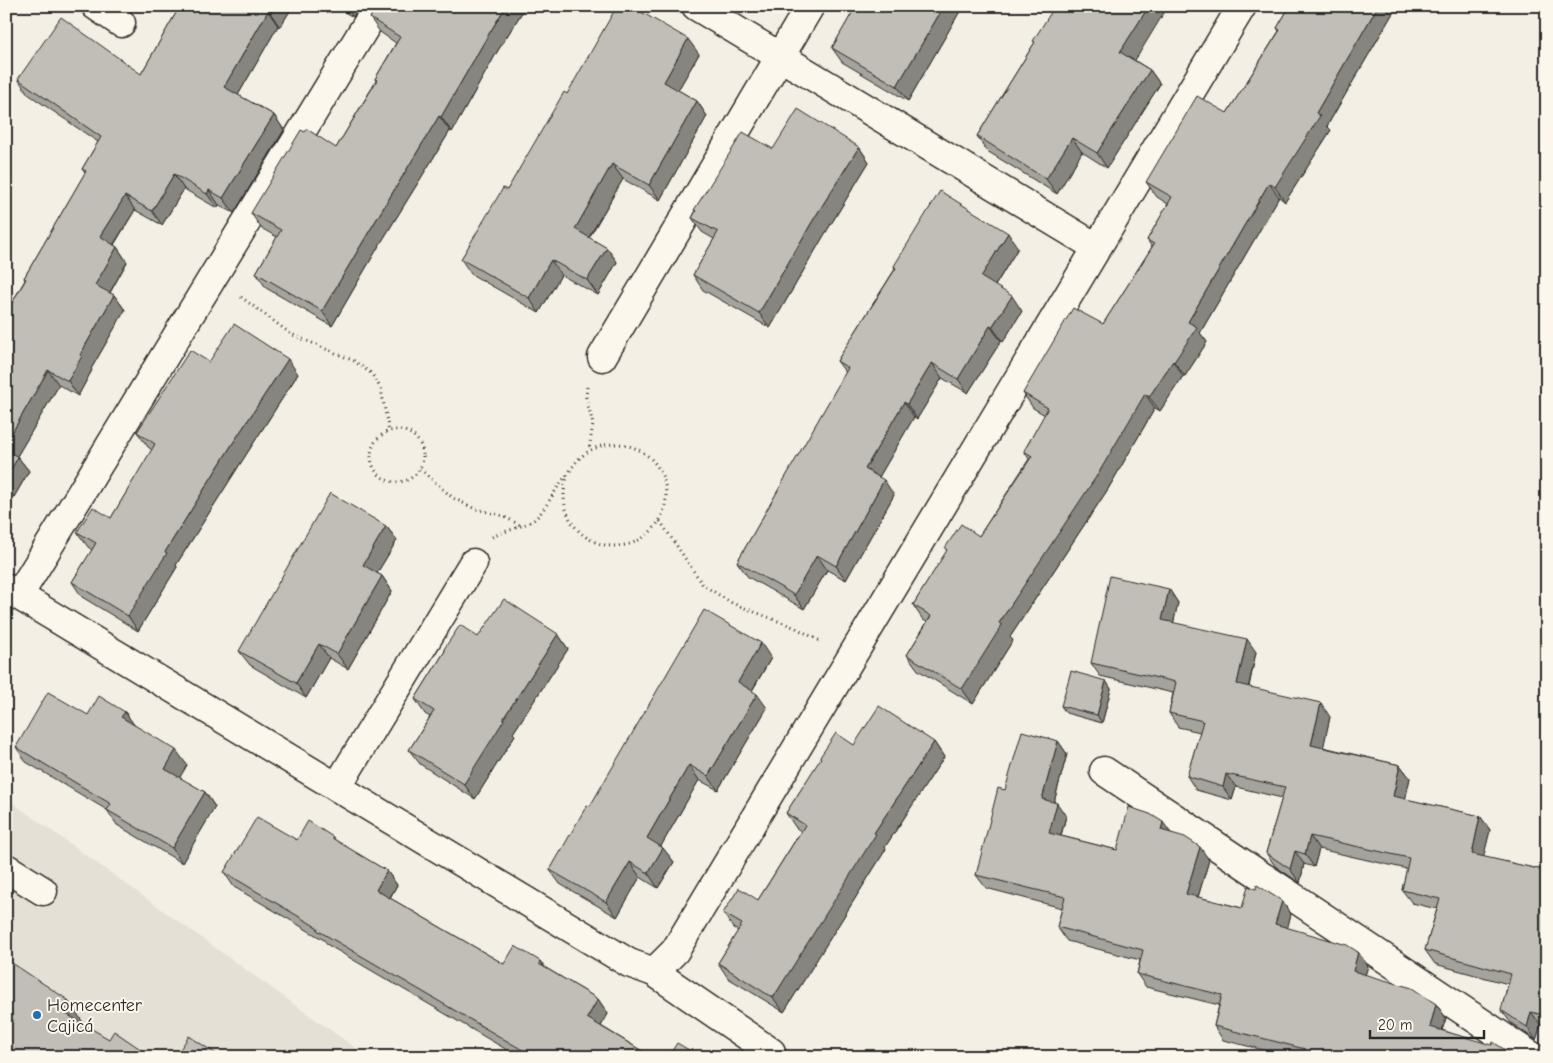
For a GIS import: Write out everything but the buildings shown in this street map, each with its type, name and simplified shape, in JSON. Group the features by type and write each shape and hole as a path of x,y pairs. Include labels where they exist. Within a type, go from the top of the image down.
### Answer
{"street":[{"path":"96,6 121,23"},
{"path":"378,6 214,273 12,592 629,963 654,972 772,1052"},
{"path":"696,6 1096,247"},
{"path":"602,357 810,6"},
{"path":"654,972 675,951 1242,6"},
{"path":"337,787 473,564"},
{"path":"1104,771 1533,1057"},
{"path":"6,868 43,891"}],"path":[{"path":"214,273 243,299 291,334 354,361 372,374 381,389 389,432"},
{"path":"589,450 593,424 586,397 588,379 602,357"},
{"path":"402,430 414,437 421,446 423,458 420,469 413,477 402,482 391,482 381,476 374,468 371,458 372,447 378,438 389,432 402,430"},
{"path":"473,564 490,538 534,520 547,504 557,486 577,460 589,450 605,444 623,443 639,448 653,459 663,473 667,490 666,506 660,520 651,533 638,542 622,546 606,545 591,540 579,531 569,518 564,503 564,488 568,472"},
{"path":"420,469 453,498 474,508 503,516 520,525"},
{"path":"660,520 703,584 732,603 796,628 818,639 848,661"}],"shaded area":[{"path":"6,798 368,1057 6,1057"}],"place":[{"name":"Homecenter Cajicá","path":"37,1015"}]}
